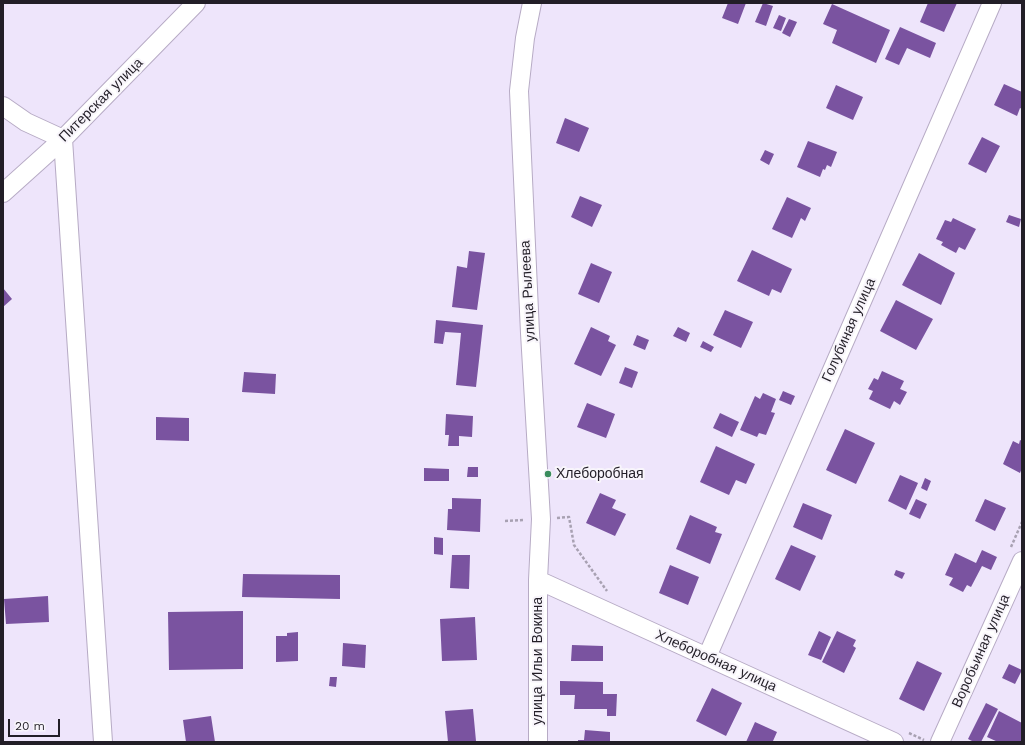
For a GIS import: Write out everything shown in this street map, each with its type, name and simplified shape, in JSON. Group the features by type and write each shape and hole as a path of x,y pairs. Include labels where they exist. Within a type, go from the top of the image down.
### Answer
{"street":[{"name":"Питерская улица","path":"3,193 63,139 196,3"},
{"name":"улица Рылеева","path":"532,3 525,38 519,91 530,333 542,519 538,580"},
{"name":"Голубиная улица","path":"707,657 992,3"},
{"path":"3,106 26,122 63,139 103,742"},
{"name":"Воробьиная улица","path":"940,742 1022,561"},
{"name":"Хлеборобная улица","path":"538,580 894,742"},
{"name":"улица Ильи Вокина","path":"538,580 538,742"}],"building":[{"path":"728,3 746,3 738,24 722,18"},
{"path":"763,3 773,6 766,26 755,22"},
{"path":"928,3 957,3 944,32 920,22"},
{"path":"832,4 890,30 876,63 832,43 837,30 823,24"},
{"path":"779,15 786,18 781,31 773,28"},
{"path":"789,19 797,22 790,37 782,33"},
{"path":"900,27 936,43 930,58 907,48 899,65 885,59"},
{"path":"1004,84 1022,92 1022,109 1020,108 1017,116 994,105"},
{"path":"836,85 863,97 853,120 826,108"},
{"path":"565,118 589,128 579,152 556,143"},
{"path":"982,137 1000,146 986,173 968,164"},
{"path":"808,141 837,152 831,167 827,165 825,170 823,169 820,177 797,167"},
{"path":"765,150 774,154 769,165 760,160"},
{"path":"580,196 602,205 592,227 571,217"},
{"path":"787,197 811,208 805,221 801,218 792,238 772,229"},
{"path":"1009,215 1021,219 1019,227 1006,222"},
{"path":"953,218 976,229 965,250 959,247 956,253 941,245 943,242 936,239 945,220 951,222"},
{"path":"752,250 792,269 781,293 772,289 769,296 737,281"},
{"path":"469,251 485,253 477,310 452,307 457,266 467,268"},
{"path":"919,253 955,273 941,305 902,285"},
{"path":"591,263 612,272 599,303 578,294"},
{"path":"3,288 12,299 3,307"},
{"path":"896,300 933,319 916,350 880,331"},
{"path":"725,310 753,322 741,348 713,335"},
{"path":"436,320 483,325 476,387 456,385 461,333 445,332 443,344 434,343"},
{"path":"591,327 610,336 608,341 616,345 601,376 574,364"},
{"path":"678,327 690,333 686,342 673,336"},
{"path":"637,335 649,340 645,350 633,345"},
{"path":"703,341 714,347 711,352 700,347"},
{"path":"625,367 638,372 632,388 619,383"},
{"path":"882,371 904,381 900,389 907,392 900,405 894,401 890,409 869,399 873,391 868,389 874,378 878,380"},
{"path":"244,372 276,374 275,394 242,392"},
{"path":"783,391 795,396 791,405 779,400"},
{"path":"763,393 776,399 771,412 775,413 766,435 759,433 757,437 740,430 755,396 760,399"},
{"path":"587,403 615,414 606,438 577,427"},
{"path":"720,413 739,422 732,437 713,428"},
{"path":"446,414 473,416 472,437 459,436 459,446 448,446 449,435 445,435"},
{"path":"156,417 189,418 189,441 156,440"},
{"path":"845,429 875,443 856,484 826,470"},
{"path":"1020,440 1022,441 1022,468 1020,473 1003,464 1013,441 1019,444"},
{"path":"716,446 755,464 746,484 736,480 729,495 700,482"},
{"path":"468,467 478,467 478,477 467,477"},
{"path":"424,468 449,469 449,481 424,481"},
{"path":"900,475 918,483 906,510 888,501"},
{"path":"925,478 931,481 927,491 921,488"},
{"path":"600,493 616,500 612,508 626,514 615,536 586,523"},
{"path":"452,498 481,499 480,532 447,530 448,509 452,509"},
{"path":"916,499 927,504 920,519 909,514"},
{"path":"985,499 1006,508 995,531 975,521"},
{"path":"803,503 832,515 822,540 793,527"},
{"path":"690,515 717,527 715,532 722,534 710,564 676,549"},
{"path":"434,537 443,538 443,555 434,554"},
{"path":"791,545 816,556 800,591 775,579"},
{"path":"982,550 997,557 991,570 982,566 971,587 967,585 963,592 949,585 953,578 945,575 955,553 976,563"},
{"path":"452,555 470,555 469,589 450,588"},
{"path":"670,565 699,577 688,605 659,593"},
{"path":"896,570 905,573 902,579 894,575"},
{"path":"243,574 340,575 340,599 242,597"},
{"path":"48,596 49,622 6,624 4,599"},
{"path":"243,611 243,669 169,670 168,612"},
{"path":"475,617 477,660 442,661 440,619"},
{"path":"819,631 831,637 821,660 808,655"},
{"path":"837,631 856,640 853,646 856,648 844,673 822,662"},
{"path":"298,632 298,661 276,662 276,636 287,636 287,633"},
{"path":"343,643 366,645 365,668 342,666"},
{"path":"572,645 603,646 603,661 571,661"},
{"path":"917,661 942,673 924,711 899,699"},
{"path":"1009,664 1022,670 1015,684 1002,678"},
{"path":"330,677 337,677 336,687 329,686"},
{"path":"560,681 603,682 603,694 617,694 616,716 607,716 607,709 574,709 575,695 560,695"},
{"path":"712,688 742,703 726,736 696,721"},
{"path":"986,703 998,709 981,742 974,742 968,739"},
{"path":"473,709 476,741 448,742 445,711"},
{"path":"999,711 1022,723 1022,742 998,742 987,737"},
{"path":"211,716 215,742 186,742 183,720"},
{"path":"755,722 777,732 773,741 776,742 746,742"},
{"path":"585,730 610,732 610,742 578,742 578,740 584,740"}],"place":[{"name":"Хлеборобная","path":"548,474"}]}
